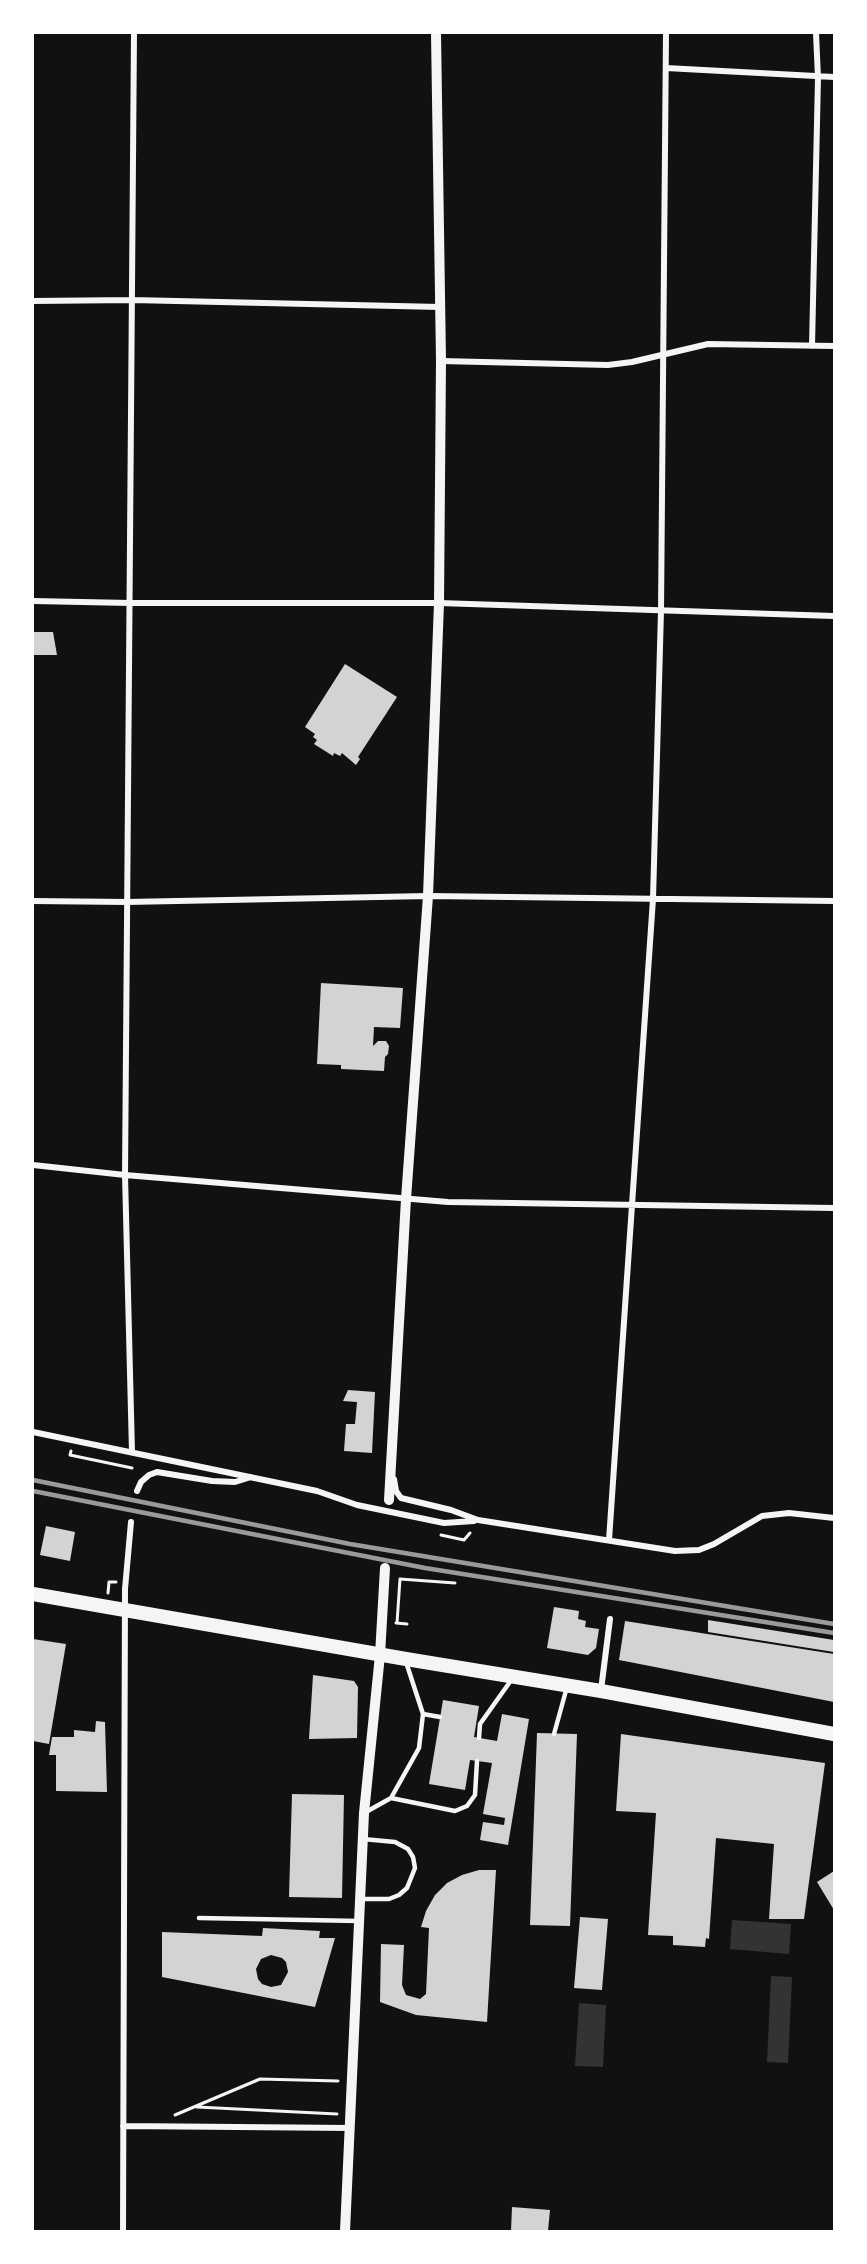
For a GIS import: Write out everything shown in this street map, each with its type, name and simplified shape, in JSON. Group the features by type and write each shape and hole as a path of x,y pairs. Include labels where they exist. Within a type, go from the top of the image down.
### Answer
{"main road":[{"path":"33,1594 601,1691 834,1734"}],"street":[{"path":"132,1452 125,1175 135,33"},
{"path":"388,1500 392,1464 405,1199 428,896 439,603 441,362 436,33"},
{"path":"609,1540 653,899 661,611 666,33"},
{"path":"812,346 818,78 816,33"},
{"path":"666,68 818,78 834,77"},
{"path":"33,302 132,300 440,307"},
{"path":"441,362 581,366 624,363 708,344 834,346"},
{"path":"33,601 439,603 834,616"},
{"path":"33,901 127,902 428,896 834,901"},
{"path":"33,1165 448,1202 834,1208"},
{"path":"33,1432 252,1476 317,1491 357,1505 444,1523 478,1520"},
{"path":"392,1464 396,1491 401,1498 416,1503 451,1510 478,1520 675,1551 699,1550 714,1544 762,1516 789,1513 834,1518"},
{"path":"137,1491 141,1482 149,1474 156,1472 212,1482 235,1482 252,1476"},
{"path":"123,2231 126,1577 131,1522"},
{"path":"345,2231 364,1813 380,1655 385,1568"},
{"path":"601,1691 610,1619"},
{"path":"123,2126 350,2128"}],"lane":[{"path":"364,1813 391,1798 419,1748 423,1714 406,1659"},
{"path":"479,1738 478,1724 513,1677"},
{"path":"554,1734 568,1686"},
{"path":"423,1714 440,1717"},
{"path":"391,1798 454,1810 467,1806 475,1795 477,1761"},
{"path":"360,1899 389,1899 399,1895 407,1888 415,1868 413,1857 408,1849 395,1842 363,1839"},
{"path":"199,1918 359,1922"}],"path":[{"path":"130,1478 132,1468 133,1463 70,1451 70,1455 132,1468"},
{"path":"407,1624 395,1622 400,1579 455,1582"},
{"path":"148,2126 260,2079 352,2081"},
{"path":"195,2106 351,2115"}],"shaded area":[{"path":"732,1920 791,1924 789,1954 730,1949"},
{"path":"771,1976 792,1977 788,2063 767,2062"},
{"path":"579,2003 606,2005 603,2067 575,2066"}],"building":[{"path":"33,632 53,632 57,655 33,655"},
{"path":"345,664 397,697 358,757 360,759 356,765 342,753 340,756 334,753 333,756 314,744 317,740 313,737 315,734 305,727"},
{"path":"321,983 403,988 400,1028 374,1027 373,1046 378,1041 386,1041 389,1046 384,1071 341,1069 341,1065 317,1064"},
{"path":"348,1390 375,1392 372,1453 344,1451 346,1424 355,1424 357,1402 343,1401"},
{"path":"46,1526 75,1532 70,1561 40,1555"},
{"path":"554,1607 579,1611 578,1619 586,1621 585,1627 599,1629 596,1648 588,1655 547,1648"},
{"path":"708,1620 834,1640 834,1652 708,1632"},
{"path":"625,1621 834,1654 834,1702 619,1660"},
{"path":"33,1639 66,1644 49,1744 33,1741"},
{"path":"313,1675 354,1681 358,1687 357,1738 309,1739"},
{"path":"443,1700 479,1706 474,1737 497,1741 502,1714 529,1719 508,1845 480,1840 483,1822 504,1825 505,1818 483,1814 492,1763 470,1760 465,1790 429,1784"},
{"path":"96,1721 105,1722 107,1792 56,1791 56,1755 49,1755 52,1737 74,1737 74,1730 95,1732"},
{"path":"537,1733 577,1734 570,1926 530,1925"},
{"path":"621,1734 825,1763 804,1919 769,1919 774,1844 716,1838 709,1939 706,1938 705,1947 673,1945 673,1936 648,1935 656,1813 616,1811"},
{"path":"292,1794 344,1795 342,1898 289,1897"},
{"path":"479,1870 496,1870 487,2022 416,2015 380,2002 381,1944 404,1945 402,1985 406,1995 420,1999 426,1994 429,1928 421,1927 426,1911 435,1895 447,1883"},
{"path":"834,1871 834,1910 817,1882"},
{"path":"580,1917 608,1919 602,1990 574,1988"},
{"path":"263,1928 320,1931 319,1938 335,1938 315,2007 162,1977 162,1932 262,1936","holes":["271,1955 282,1958 286,1962 288,1972 281,1985 271,1987 262,1984 258,1979 256,1969 261,1959"]},
{"path":"512,2207 550,2210 548,2231 511,2231"}],"railway":[{"path":"33,1480 350,1544 834,1624"},
{"path":"33,1491 425,1568 834,1633"}]}
